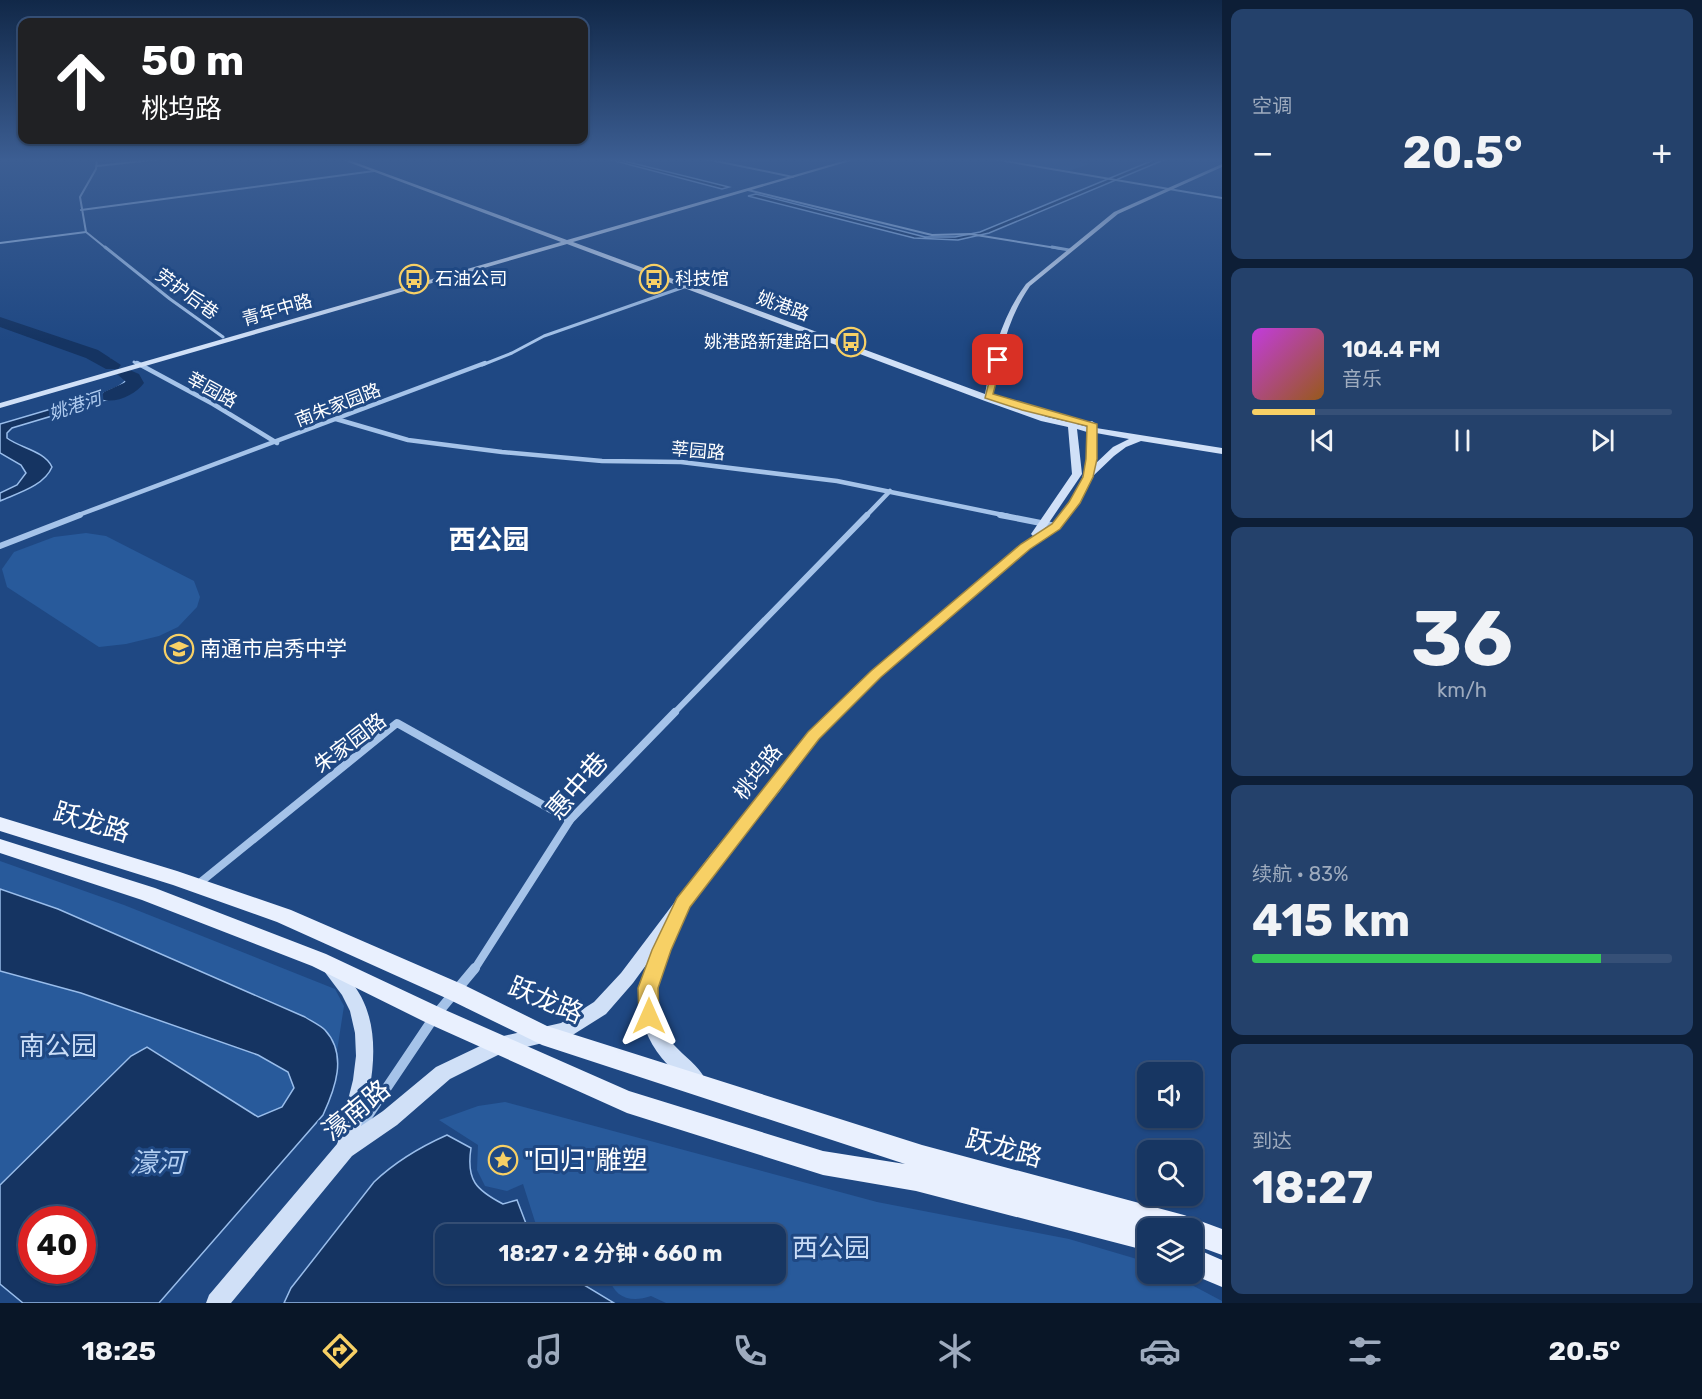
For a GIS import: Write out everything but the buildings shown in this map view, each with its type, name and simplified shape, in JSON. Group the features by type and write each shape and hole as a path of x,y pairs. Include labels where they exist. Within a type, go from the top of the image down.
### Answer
{"main road":[{"name":"姚港路","path":"506,220 988,398"},
{"name":"姚港路","path":"508,220 684,287 988,398 1073,423 1222,451"},
{"path":"564,241 638,220"},
{"path":"564,241 640,220"},
{"path":"988,398 1007,326 1020,295 1069,250 1107,220"},
{"name":"青年中路","path":"0,406 224,337 564,241"},
{"name":"青年中路","path":"0,401 564,241"},
{"name":"桃坞路","path":"1026,547 1045,524 1077,474 1073,423"},
{"name":"姚港路","path":"1092,427 1222,446"},
{"name":"桃坞路","path":"543,1035 565,1030 600,1008 627,978 813,735 876,674 1026,547 1056,526 1074,503 1088,477 1092,427"},
{"path":"1088,477 1115,448 1125,442 1145,438"},
{"name":"跃龙路","path":"0,824 196,885 285,916 456,992 543,1035 922,1157 1147,1218"},
{"path":"0,846 148,894 319,960 435,1016 627,1102 823,1163 916,1178 1137,1235"},
{"path":"683,903 661,950 648,988 649,1016 658,1041 678,1064 700,1083 746,1102"},
{"path":"319,960 346,984 366,1037 360,1096 345,1149"},
{"name":"濠南路","path":"217,1303 345,1149 390,1118 443,1073 499,1045 543,1035"},
{"path":"1203,1235 1222,1242"},
{"path":"1203,1265 1222,1274"}],"street":[{"path":"0,243 86,232 83,220"},
{"path":"870,220 932,235 970,234 1069,250"},
{"name":"劳护后巷","path":"86,232 162,293 224,337"},
{"name":"南朱家园路","path":"0,546 168,480 277,443 438,382 512,353 544,336 684,287"},
{"name":"莘园路","path":"136,364 213,404 277,443"},
{"name":"莘园路","path":"336,419 408,440 478,449 602,461 681,462 837,481 1056,526"},
{"name":"惠中巷","path":"345,1149 435,1016 478,965 570,820 890,491"},
{"name":"朱家园路","path":"196,885 398,723 570,820"}],"green space":[{"path":"86,533 106,536 194,581 200,597 197,607 178,627 159,636 126,644 99,647 7,587 2,569 14,552 54,537"},
{"path":"0,861 124,905 335,989 344,1006 337,1051 325,1030 305,1017 58,909 0,889"},
{"name":"南公园","path":"0,971 81,993 258,1055 288,1072 294,1088 282,1107 258,1117 147,1047 131,1056 0,1184"},
{"name":"西公园","path":"505,1102 877,1202 1069,1239 1137,1259 1137,1284 1190,1284 1222,1303 666,1303 651,1296 630,1299 619,1294 611,1284 786,1284 786,1224 536,1224 523,1184 507,1191 485,1186 477,1170 478,1145 439,1120 478,1106"}],"water":[{"path":"842,220 857,220 925,237 955,237 980,232 1009,220 1021,220 989,233 958,240 914,238"},
{"path":"0,320 109,359 102,361 0,324"},
{"path":"136,374 141,383 132,392 12,428 7,433 7,438 38,453 52,467 37,484 0,501 0,493 17,485 26,473 21,465 0,453 0,424 102,394 120,386 127,378"},
{"name":"濠河","path":"0,889 58,909 305,1017 325,1030 336,1050 338,1061 335,1083 323,1115 159,1303 23,1303 0,1284 0,1185 131,1056 147,1047 258,1117 282,1107 294,1088 288,1072 258,1055 81,993 0,971"},
{"path":"447,1135 471,1148 470,1168 475,1183 486,1194 503,1204 517,1200 526,1224 435,1224 435,1284 583,1284 614,1303 284,1303 291,1288 374,1182 391,1167 427,1144"}],"waterway":[{"name":"姚港河","path":"0,322 92,354 112,365"},
{"name":"姚港河","path":"110,396 129,389 135,383 133,378 125,373"}],"place":[{"name":"石油公司","path":"414,279"},
{"name":"科技馆","path":"654,279"},
{"name":"姚港路新建路口","path":"851,342"},
{"name":"南通市启秀中学","path":"179,649"},
{"name":"\"回归\"雕塑","path":"503,1160"}],"district":[{"name":"西公园","path":"489,540"}],"route":[{"path":"649,1016 648,988 661,950 683,903 813,735 876,674 928,629 1026,547 1056,526 1074,503 1088,477 1092,424 1025,408 988,396 998,360"}]}
